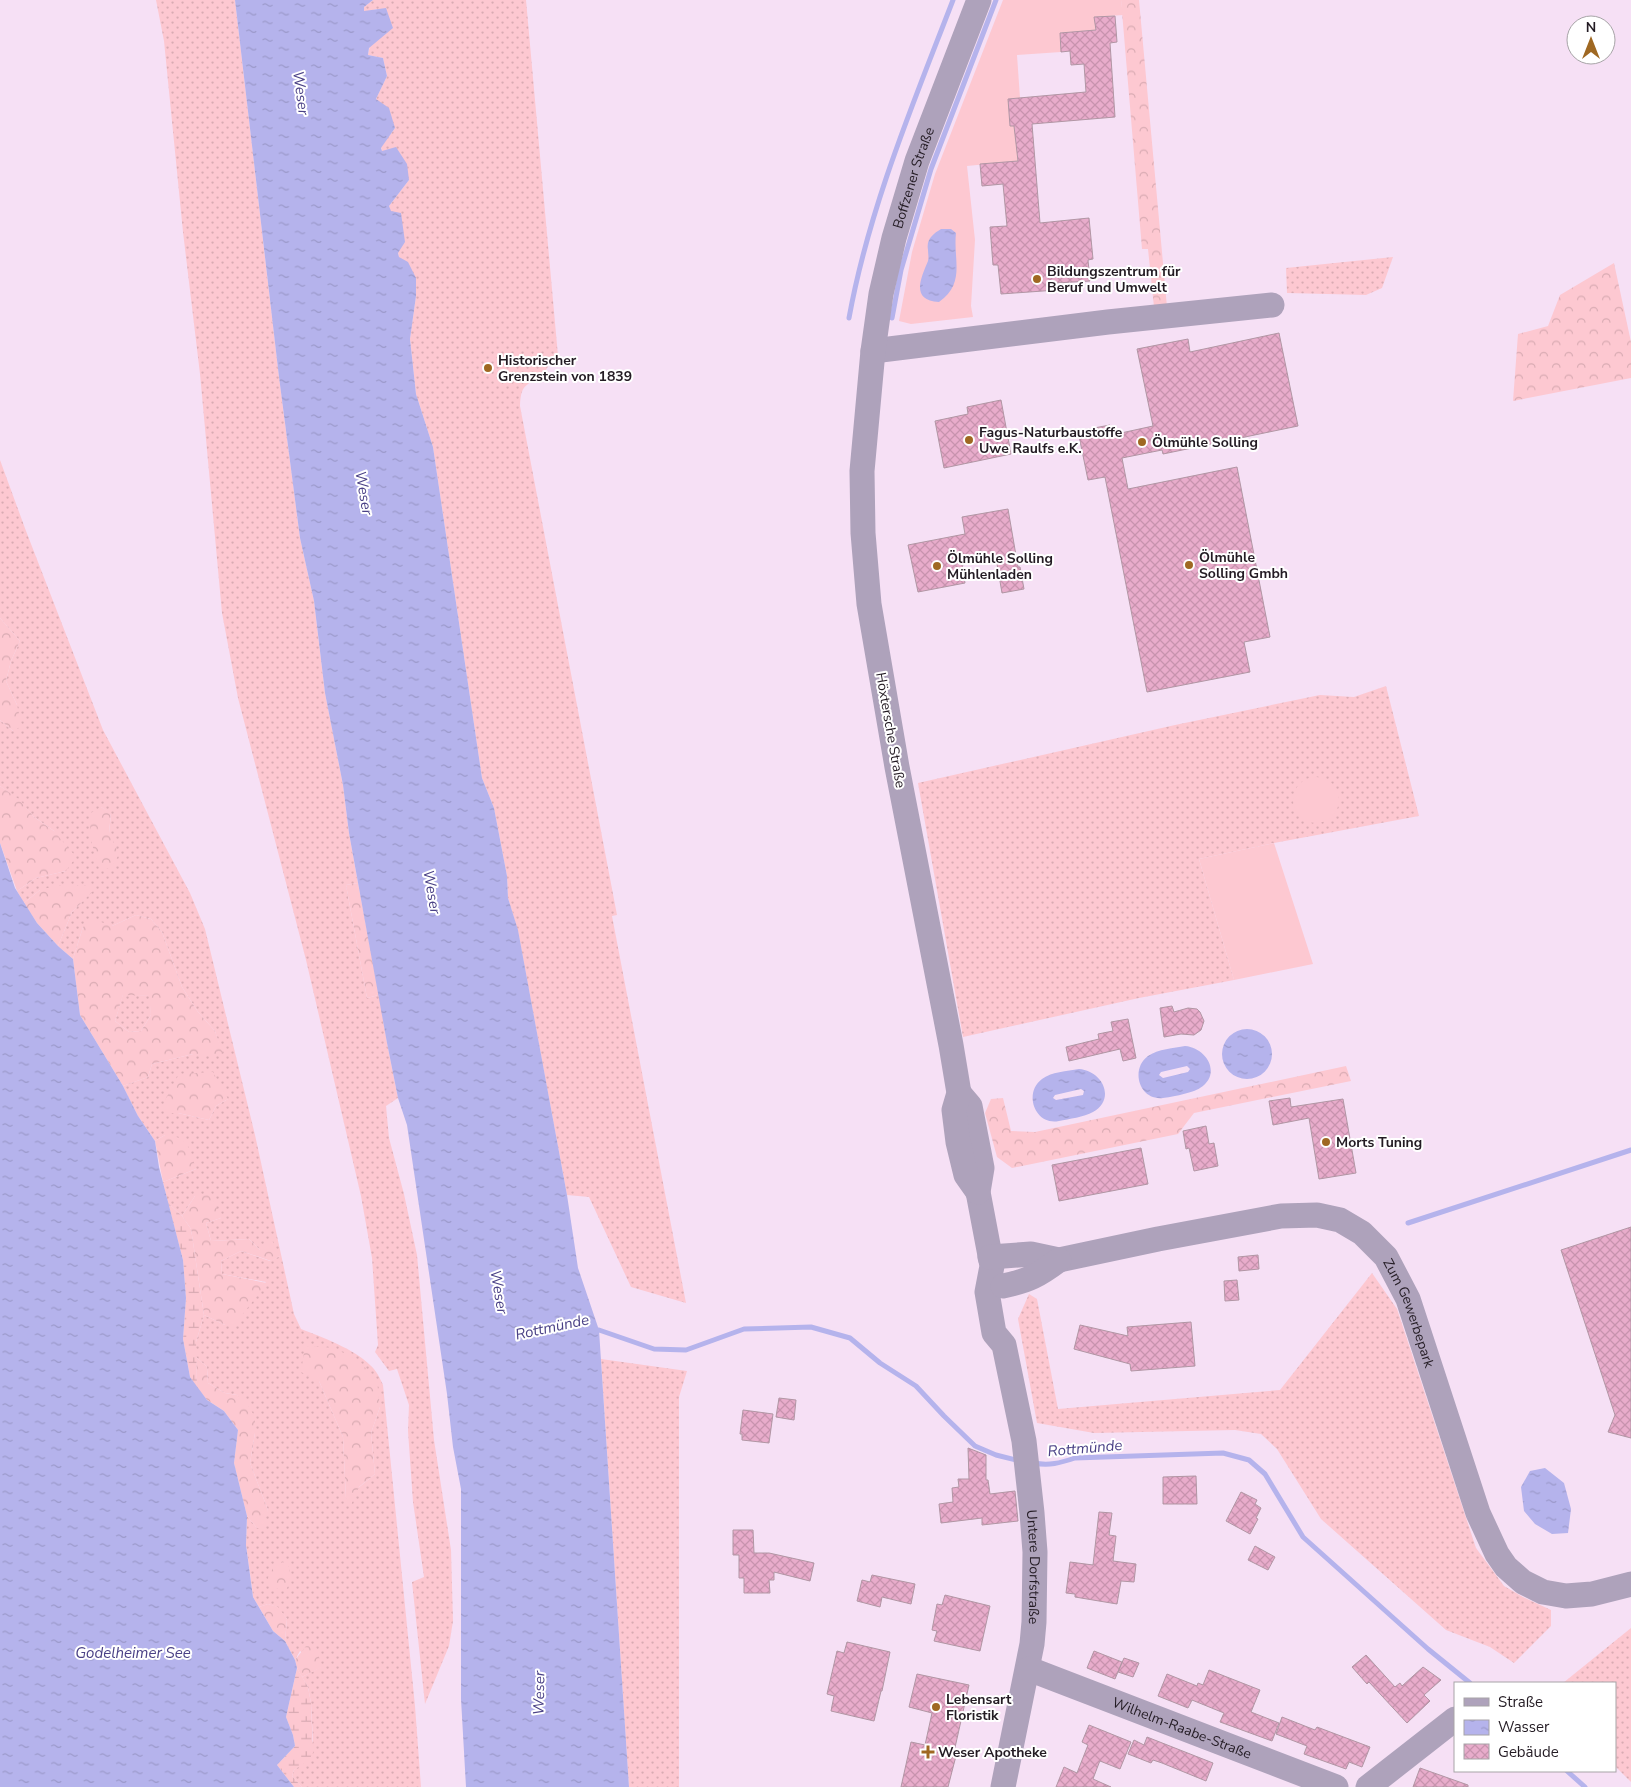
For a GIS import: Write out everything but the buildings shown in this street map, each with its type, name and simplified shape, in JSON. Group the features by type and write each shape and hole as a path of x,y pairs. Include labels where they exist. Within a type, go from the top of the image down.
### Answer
{"street":[{"name":"Boffzener Straße","path":"872,357 881,294 897,228 917,161 980,0"},
{"path":"872,357 1108,322 1272,305"},
{"name":"Höxtersche Straße","path":"872,357 862,471 863,533 869,604 897,767 959,1092 954,1110 958,1142 966,1175 978,1192 995,1270"},
{"name":"Zum Gewerbepark","path":"995,1270 1018,1283 1038,1276 1059,1260 1158,1239 1280,1216 1317,1215 1340,1220 1362,1234 1386,1258 1408,1299 1478,1513 1497,1554 1506,1567 1523,1582 1543,1592 1566,1596 1592,1594 1631,1584"},
{"name":"Untere Dorfstraße","path":"995,1270 1010,1329 1004,1345 1024,1442 1035,1552 1034,1622 1029,1668 1004,1787"},
{"name":"Wilhelm-Raabe-Straße","path":"1029,1668 1336,1787"},
{"path":"1368,1787 1454,1720"}],"green space":[{"path":"156,0 235,0 279,377 300,538 314,601 325,693 343,785 358,883 346,885 367,998 379,995 398,1098 386,1106 389,1138 404,1194 417,1255 434,1440 451,1550 453,1621 449,1646 425,1704 412,1582 424,1577 413,1502 408,1431 409,1405 397,1369 389,1371 375,1352 378,1345 372,1258 361,1196 306,960 238,698 222,613 200,374 183,232 164,41"},
{"path":"373,0 526,0 558,356 550,362 543,373 526,385 522,392 520,406 617,915 612,916 686,1303 631,1287 589,1197 567,1195 518,931 508,898 507,876 494,808 482,778 433,447 416,394 410,339 416,296 416,278 399,257 389,206 409,180 382,151 381,147 395,128 376,99 387,76 383,58 368,55 377,9 364,12 364,7"},
{"path":"1003,0 1121,0 1123,15 1095,17 1096,30 1060,33 1061,52 1017,55 1020,98 1008,99 1010,126 1015,126 1018,161 967,166 975,240 971,306 973,317 911,324 899,321 912,252 935,174"},
{"path":"1121,0 1139,0 1167,307 1154,307 1148,249 1142,249"},
{"path":"1393,257 1382,288 1366,295 1287,293 1286,268"},
{"path":"1614,263 1631,342 1631,378 1513,401 1518,334 1548,326 1560,295"},
{"path":"0,460 103,730 190,893 205,929 255,1135 294,1314 301,1329 337,1344 364,1359 374,1369 383,1385 415,1706 421,1787 302,1787 292,1776 294,1770 303,1763 313,1741 311,1703 308,1687 302,1677 321,1667 300,1651 295,1660 285,1641 287,1619 277,1607 268,1604 259,1607 253,1597 246,1545 247,1516 257,1528 268,1510 250,1463 255,1433 237,1395 225,1393 208,1383 207,1367 196,1357 196,1342 204,1315 225,1325 266,1282 222,1274 221,1261 241,1251 270,1261 280,1256 260,1250 249,1239 211,1241 206,1223 221,1218 195,1196 182,1216 168,1203 163,1182 196,1169 165,1135 155,1141 138,1116 123,1086 148,1077 152,1064 193,1054 222,1054 215,1031 198,1012 182,987 162,932 151,919 136,915 112,926 83,927 73,959 58,946 72,912 93,890 40,890 24,903 17,891 36,878 66,871 54,831 34,817 20,801 0,786 0,720 13,731 17,705 6,681 11,661 20,641 0,618","holes":["101,807 111,814 109,833","228,1099 216,1106 209,1120 178,1113","319,1381 380,1407 371,1433 375,1474 346,1498 343,1437"]},
{"path":"0,618 20,641 11,661 6,681 17,705 22,726 13,731 0,720"},
{"path":"1386,686 1419,816 1199,859 1234,980 1139,998 963,1037 918,783 1175,725 1320,695 1354,697"},
{"path":"1311,777 1321,777 1333,783 1338,791 1338,809 1333,817 1325,822 1311,823 1303,820 1296,813 1293,805 1293,795 1296,787 1303,780"},
{"path":"0,786 20,800 34,817 54,831 76,857 66,871 36,878 17,891 0,843"},
{"path":"101,807 111,813 109,833 119,854 111,869 99,868 92,844 89,814"},
{"path":"1274,843 1313,964 1234,980 1199,859"},
{"path":"358,883 379,995 367,998 346,885"},
{"path":"59,885 89,885 94,890 72,912 58,946 37,923 24,903 40,890"},
{"path":"136,915 151,919 162,932 182,987 198,1012 215,1031 223,1054 193,1054 152,1064 148,1077 123,1086 80,1015 73,959 83,927 93,919 112,926","holes":["123,995 149,996 151,1015 141,1031 129,1032 115,1021"]},
{"path":"123,994 150,996 151,1015 141,1031 129,1032 115,1021"},
{"path":"1346,1066 1351,1081 1194,1113 1178,1134 1012,1168 997,1157 985,1113 991,1099 1003,1098 1011,1131 1035,1132"},
{"path":"213,1072 228,1099 216,1106 209,1120 178,1113 165,1113 164,1102 179,1074"},
{"path":"165,1135 184,1141 190,1150 196,1169 163,1182 155,1141"},
{"path":"211,1195 221,1218 206,1223 211,1241 249,1239 260,1250 272,1240 280,1256 271,1261 241,1251 221,1261 222,1274 267,1283 235,1324 225,1325 204,1315 191,1229 182,1216 195,1196"},
{"path":"168,1203 182,1216 191,1229 204,1315 196,1342 197,1388 190,1377 183,1339 186,1298 183,1260"},
{"path":"1372,1273 1397,1309 1476,1548 1504,1586 1551,1610 1551,1626 1514,1663 1490,1647 1446,1630 1321,1519 1277,1449 1261,1434 1235,1430 1094,1433 1037,1423 1018,1319 1029,1294 1037,1299 1058,1409 1280,1390"},
{"path":"305,1346 335,1348 361,1363 377,1381 380,1407 371,1433 375,1474 359,1487 351,1505 346,1498 343,1437 319,1381 301,1372"},
{"path":"196,1357 207,1367 208,1383 225,1393 237,1395 247,1404 255,1417 255,1433 250,1463 268,1510 263,1528 257,1528 247,1516 234,1463 238,1430 224,1411 207,1400 197,1388"},
{"path":"601,1359 687,1371 679,1397 679,1787 629,1787"},
{"path":"283,1562 289,1567 291,1580 286,1590 272,1588 268,1578 273,1568"},
{"path":"268,1604 278,1607 287,1619 285,1641 273,1631 259,1607"},
{"path":"1631,1628 1631,1782 1616,1767 1616,1682 1564,1682"},
{"path":"306,1646 316,1647 322,1667 302,1677 295,1660"},
{"path":"297,1668 308,1687 311,1703 313,1753 309,1760 294,1770 292,1776 302,1787 294,1787 277,1765 295,1746 286,1717"}],"water":[{"name":"Weser","path":"235,0 373,0 364,7 364,11 386,8 393,28 369,48 368,55 383,58 387,76 376,99 389,108 395,128 381,148 382,151 396,147 407,164 409,180 389,206 391,211 401,213 405,242 398,253 399,257 408,262 416,278 416,296 410,339 416,394 433,447 482,778 494,808 507,876 508,898 518,930 567,1195 578,1268 599,1330 629,1787 466,1787 461,1699 461,1489 453,1447 447,1394 407,1125 398,1098 387,1043 349,833 343,785 325,693 314,601 300,538 279,377"},
{"path":"941,229 951,229 956,233 956,270 953,287 939,302 924,297 920,287 928,260 929,240"},
{"name":"Godelheimer See","path":"0,843 15,888 37,923 73,959 80,1015 123,1086 138,1116 155,1141 159,1167 183,1260 186,1298 183,1339 190,1377 207,1400 224,1411 238,1430 234,1463 247,1516 246,1545 253,1597 273,1631 285,1641 297,1668 286,1717 295,1746 277,1765 294,1787 0,1787"},
{"path":"1242,1029 1252,1029 1265,1036 1272,1049 1272,1059 1265,1072 1252,1079 1242,1079 1233,1075 1226,1068 1222,1059 1222,1049 1226,1040 1233,1033"},
{"path":"1185,1046 1200,1051 1209,1062 1211,1069 1207,1082 1197,1090 1176,1096 1155,1098 1148,1095 1140,1083 1139,1068 1142,1062 1156,1052","holes":["1187,1066 1190,1069 1188,1072 1163,1078 1159,1075 1161,1072"]},
{"path":"1079,1069 1095,1075 1104,1086 1104,1100 1100,1107 1089,1114 1076,1118 1059,1121 1044,1119 1034,1107 1033,1092 1036,1085 1050,1075","holes":["1081,1089 1084,1091 1083,1095 1056,1100 1053,1098 1055,1095"]},
{"path":"1545,1468 1564,1483 1571,1509 1568,1533 1552,1534 1535,1524 1524,1511 1521,1487 1530,1471"}],"waterway":[{"path":"849,318 868,237 880,196 953,0"},
{"path":"892,318 901,270 931,169 996,0"},
{"path":"1408,1223 1631,1150"},
{"name":"Rottmünde","path":"593,1331 599,1330 654,1349 686,1350 744,1329 811,1327 850,1338 880,1363 916,1386 975,1446 996,1455 1020,1461"},
{"name":"Rottmünde","path":"1034,1463 1054,1464 1075,1458 1223,1453 1249,1460 1265,1474 1303,1537 1428,1649 1469,1682"},
{"name":"Rottmünde","path":"1568,1772 1585,1787"}],"place":[{"name":"Bildungszentrum für Beruf und Umwelt","path":"1037,279"},
{"name":"Historischer Grenzstein von 1839","path":"488,368"},
{"name":"Fagus-Naturbaustoffe Uwe Raulfs e.K.","path":"969,440"},
{"name":"Ölmühle Solling","path":"1142,442"},
{"name":"Ölmühle Solling Gmbh","path":"1189,565"},
{"name":"Ölmühle Solling Mühlenladen","path":"937,566"},
{"name":"Morts Tuning","path":"1326,1142"},
{"name":"Lebensart Floristik","path":"936,1707"},
{"name":"Weser Apotheke","path":"928,1752"}]}
